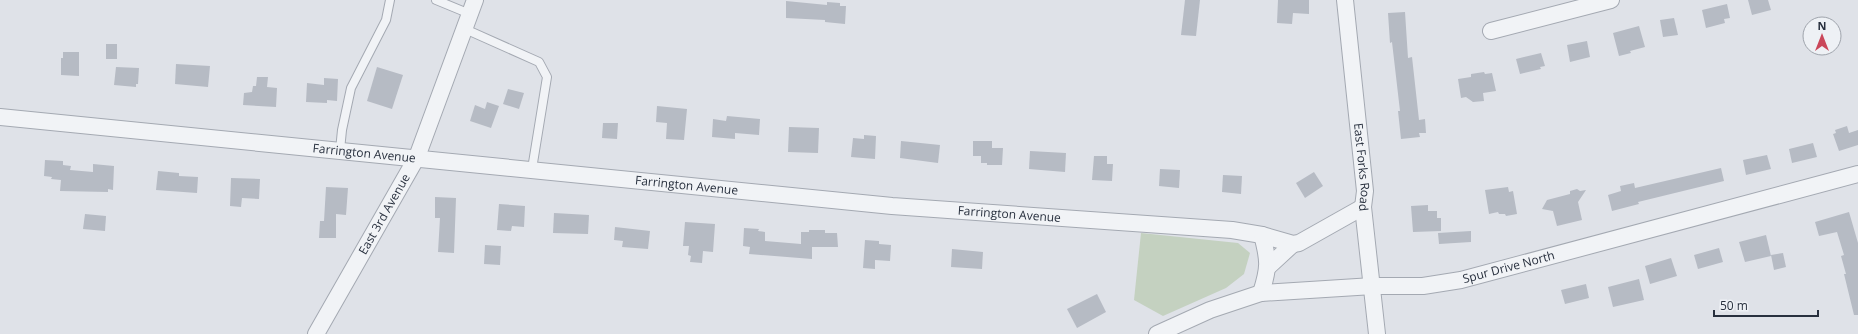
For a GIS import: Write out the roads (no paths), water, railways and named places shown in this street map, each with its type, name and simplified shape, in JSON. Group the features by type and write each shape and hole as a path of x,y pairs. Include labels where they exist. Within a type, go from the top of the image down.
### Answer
{"street":[{"name":"East Forks Road","path":"1345,0 1365,191 1363,207 1378,334"},
{"path":"1491,31 1611,0"},
{"name":"East 3rd Avenue","path":"316,334 417,157 470,14"},
{"name":"Farrington Avenue","path":"0,117 417,157 892,206 1232,230 1262,235 1293,244"},
{"name":"Spur Drive North","path":"1158,334 1210,310 1261,293 1373,286 1423,286 1461,280 1858,174"},
{"path":"1268,267 1293,244 1305,241 1363,207"},
{"path":"1261,293 1268,267 1268,256 1262,235"}],"lane":[{"path":"340,150 342,130 351,88 386,20 390,0"},
{"path":"436,0 470,14 539,62 547,77 532,169"}]}
